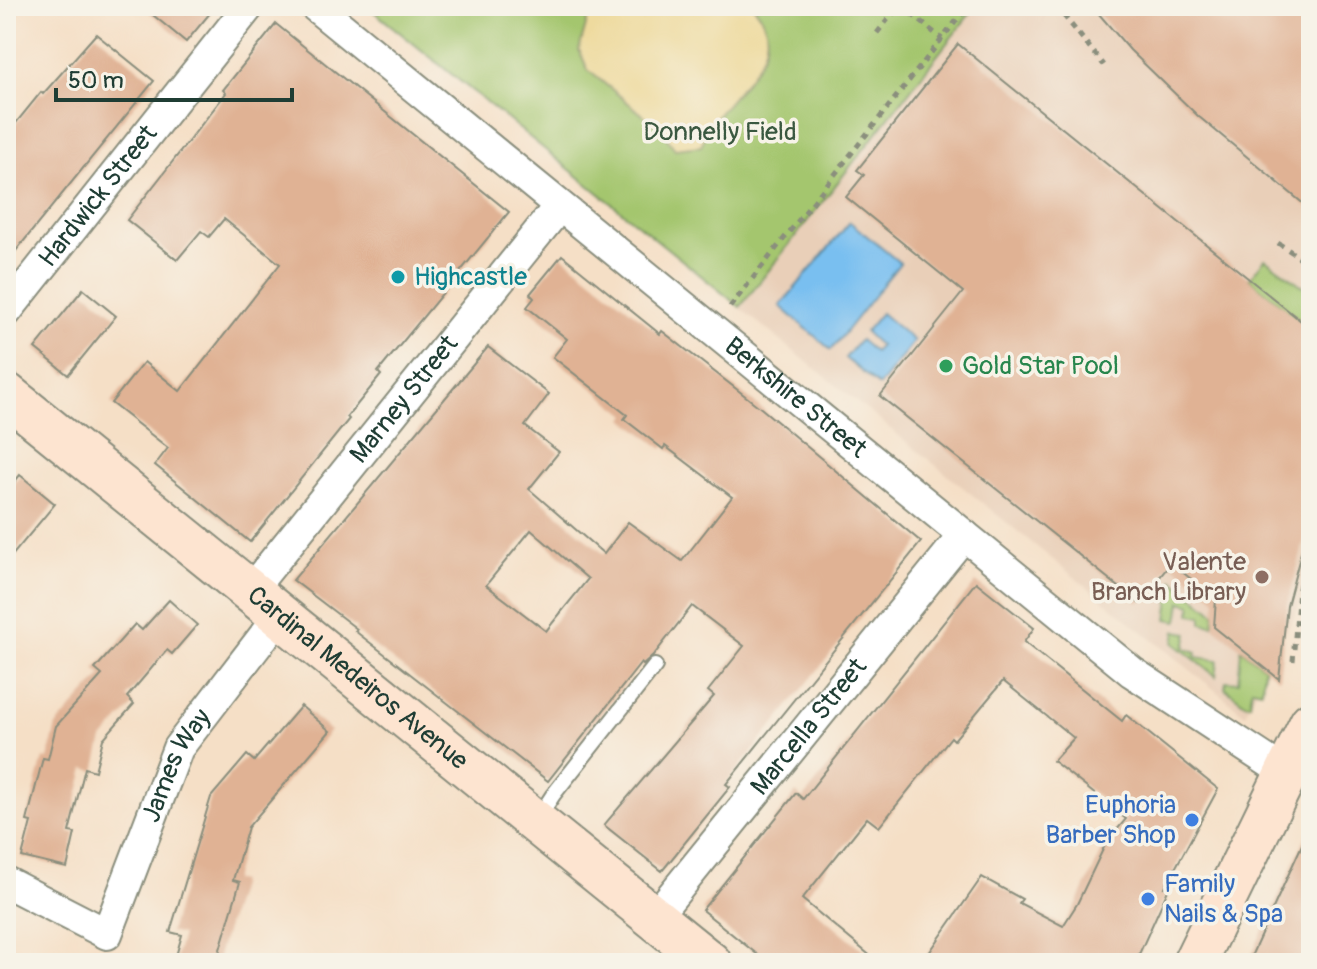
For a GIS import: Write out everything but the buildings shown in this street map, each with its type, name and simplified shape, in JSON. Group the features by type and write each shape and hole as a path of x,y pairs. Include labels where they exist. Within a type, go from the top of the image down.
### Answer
{"main road":[{"name":"Cardinal Medeiros Avenue","path":"6,394 710,963"},
{"path":"1194,963 1311,723"}],"street":[{"name":"Hardwick Street","path":"6,312 249,6"},
{"name":"Berkshire Street","path":"315,6 1132,672 1286,773"},
{"name":"Marney Street","path":"265,603 558,205"},
{"name":"Marcella Street","path":"654,918 964,535"},
{"name":"James Way","path":"6,882 107,934 178,748 265,603"}],"lane":[{"path":"536,822 553,795 655,666"}],"path":[{"path":"877,33 900,6 942,39"},
{"path":"712,330 968,6"},
{"path":"1056,6 1104,65"},
{"path":"1278,243 1311,265"},
{"path":"1293,661 1298,600 1311,540"}],"shaded area":[{"path":"976,6 1311,6 1311,582 1245,714 740,308"}],"green space":[{"name":"Donnelly Field","path":"367,6 976,6 740,307"},
{"path":"1265,259 1311,292 1311,329 1249,279"},
{"path":"1173,580 1215,613 1214,625 1202,623 1202,616 1191,614 1192,605 1181,602 1178,621 1167,619"},
{"path":"1176,631 1188,633 1185,648 1197,652 1196,657 1218,660 1216,676 1174,643"},
{"path":"1241,649 1264,667 1262,690 1252,688 1250,704 1225,688 1226,681 1238,682"}],"sand":[{"path":"595,6 753,6 764,22 767,37 764,53 745,83 712,123 701,146 675,149 659,128 588,70 579,50 588,18"}],"water":[{"path":"850,222 900,263 831,350 780,306"},
{"path":"881,313 914,341 879,386 845,358 860,340 874,352 880,346 865,332"}],"place":[{"name":"Highcastle","path":"398,277"},
{"name":"Gold Star Pool","path":"946,366"},
{"name":"Valente Branch Library","path":"1262,577"},
{"name":"Euphoria Barber Shop","path":"1192,820"},
{"name":"Family Nails & Spa","path":"1148,899"}]}
